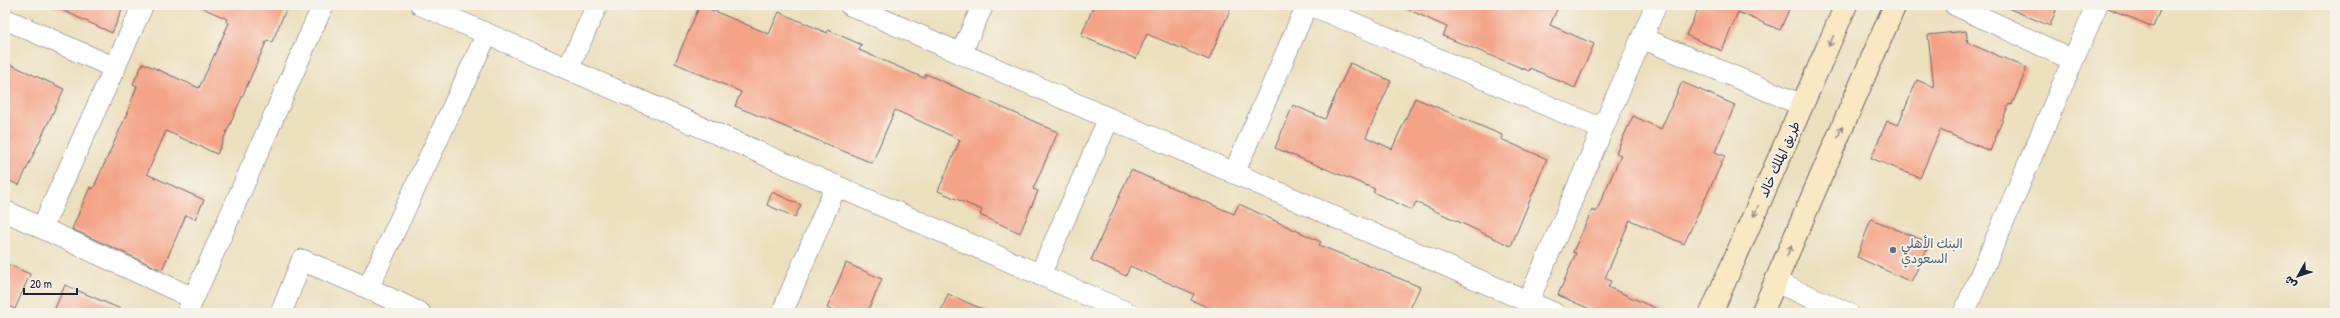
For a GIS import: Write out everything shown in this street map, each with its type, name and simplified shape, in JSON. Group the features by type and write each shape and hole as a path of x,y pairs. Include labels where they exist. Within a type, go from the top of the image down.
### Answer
{"main road":[{"name":"طريق الملك خالد","path":"1711,313 1846,5"},
{"path":"1762,313 1895,5"}],"street":[{"path":"42,228 143,5"},
{"path":"5,211 42,228 190,305 323,5"},
{"path":"421,5 1128,313"},
{"path":"568,69 597,5"},
{"path":"850,5 1554,313"},
{"path":"961,53 983,5"},
{"path":"1234,173 1307,5"},
{"path":"1311,5 1602,129"},
{"path":"1528,302 1656,5"},
{"path":"1955,5 2073,60"},
{"path":"1964,313 2097,5"},
{"path":"5,19 114,68"},
{"path":"368,288 487,34"},
{"path":"1642,38 1802,105"},
{"path":"1040,275 1109,118"},
{"path":"782,313 836,186"},
{"path":"281,313 302,260 368,288 420,313"},
{"path":"1775,282 1848,313"}],"building":[{"path":"51,5 124,5 112,33"},
{"path":"196,5 288,5 272,42 267,40 217,154 166,131 147,174 204,200 195,219 186,215 162,270 72,229 90,187 93,189 125,118 137,86 133,84 143,63 199,88 229,23 226,21 227,19"},
{"path":"700,5 769,34 779,12 827,33 828,30 862,45 859,50 924,78 926,74 1058,132 1033,189 1038,191 1020,233 980,215 982,210 938,191 960,140 895,110 872,163 735,106 741,92 675,63"},
{"path":"1094,5 1232,5 1209,60 1147,34 1136,59 1081,36"},
{"path":"1398,5 1559,5 1550,25 1594,44 1575,88 1530,68 1529,71 1443,36 1447,27"},
{"path":"1700,5 1791,5 1780,30 1738,12 1722,51 1686,35"},
{"path":"2001,5 2058,5 2050,26"},
{"path":"2109,5 2162,5 2153,27 2108,8"},
{"path":"1966,31 1968,43 2027,68 2012,105 2009,104 1990,151 1940,130 1920,178 1871,158 1887,121 1898,125 1917,80 1934,87 1928,35"},
{"path":"5,62 64,89 19,185 5,179"},
{"path":"1350,63 1391,81 1366,137 1392,149 1415,98 1502,135 1501,139 1547,159 1511,246 1416,202 1412,210 1373,192 1375,189 1275,148 1293,105 1325,119"},
{"path":"1682,82 1735,105 1715,152 1725,156 1684,244 1630,220 1605,278 1611,281 1608,287 1666,313 1599,313 1558,295 1576,253 1573,252 1592,210 1596,212 1621,155 1616,153 1633,116 1661,129"},
{"path":"1131,170 1234,214 1239,204 1321,242 1319,245 1420,287 1408,313 1220,313 1191,300 1194,294 1130,266 1126,276 1091,260"},
{"path":"772,192 801,205 795,217 767,205"},
{"name":"البنك الأهلي السعودي","path":"1871,219 1930,243 1911,282 1857,257"},
{"path":"5,263 30,274 15,309 5,304"},
{"path":"846,263 882,279 867,313 838,313 827,308"},
{"path":"65,285 130,313 53,313"},
{"path":"948,294 991,313 940,313"}],"place":[{"name":"البنك الأهلي السعودي","path":"1893,250"}]}
